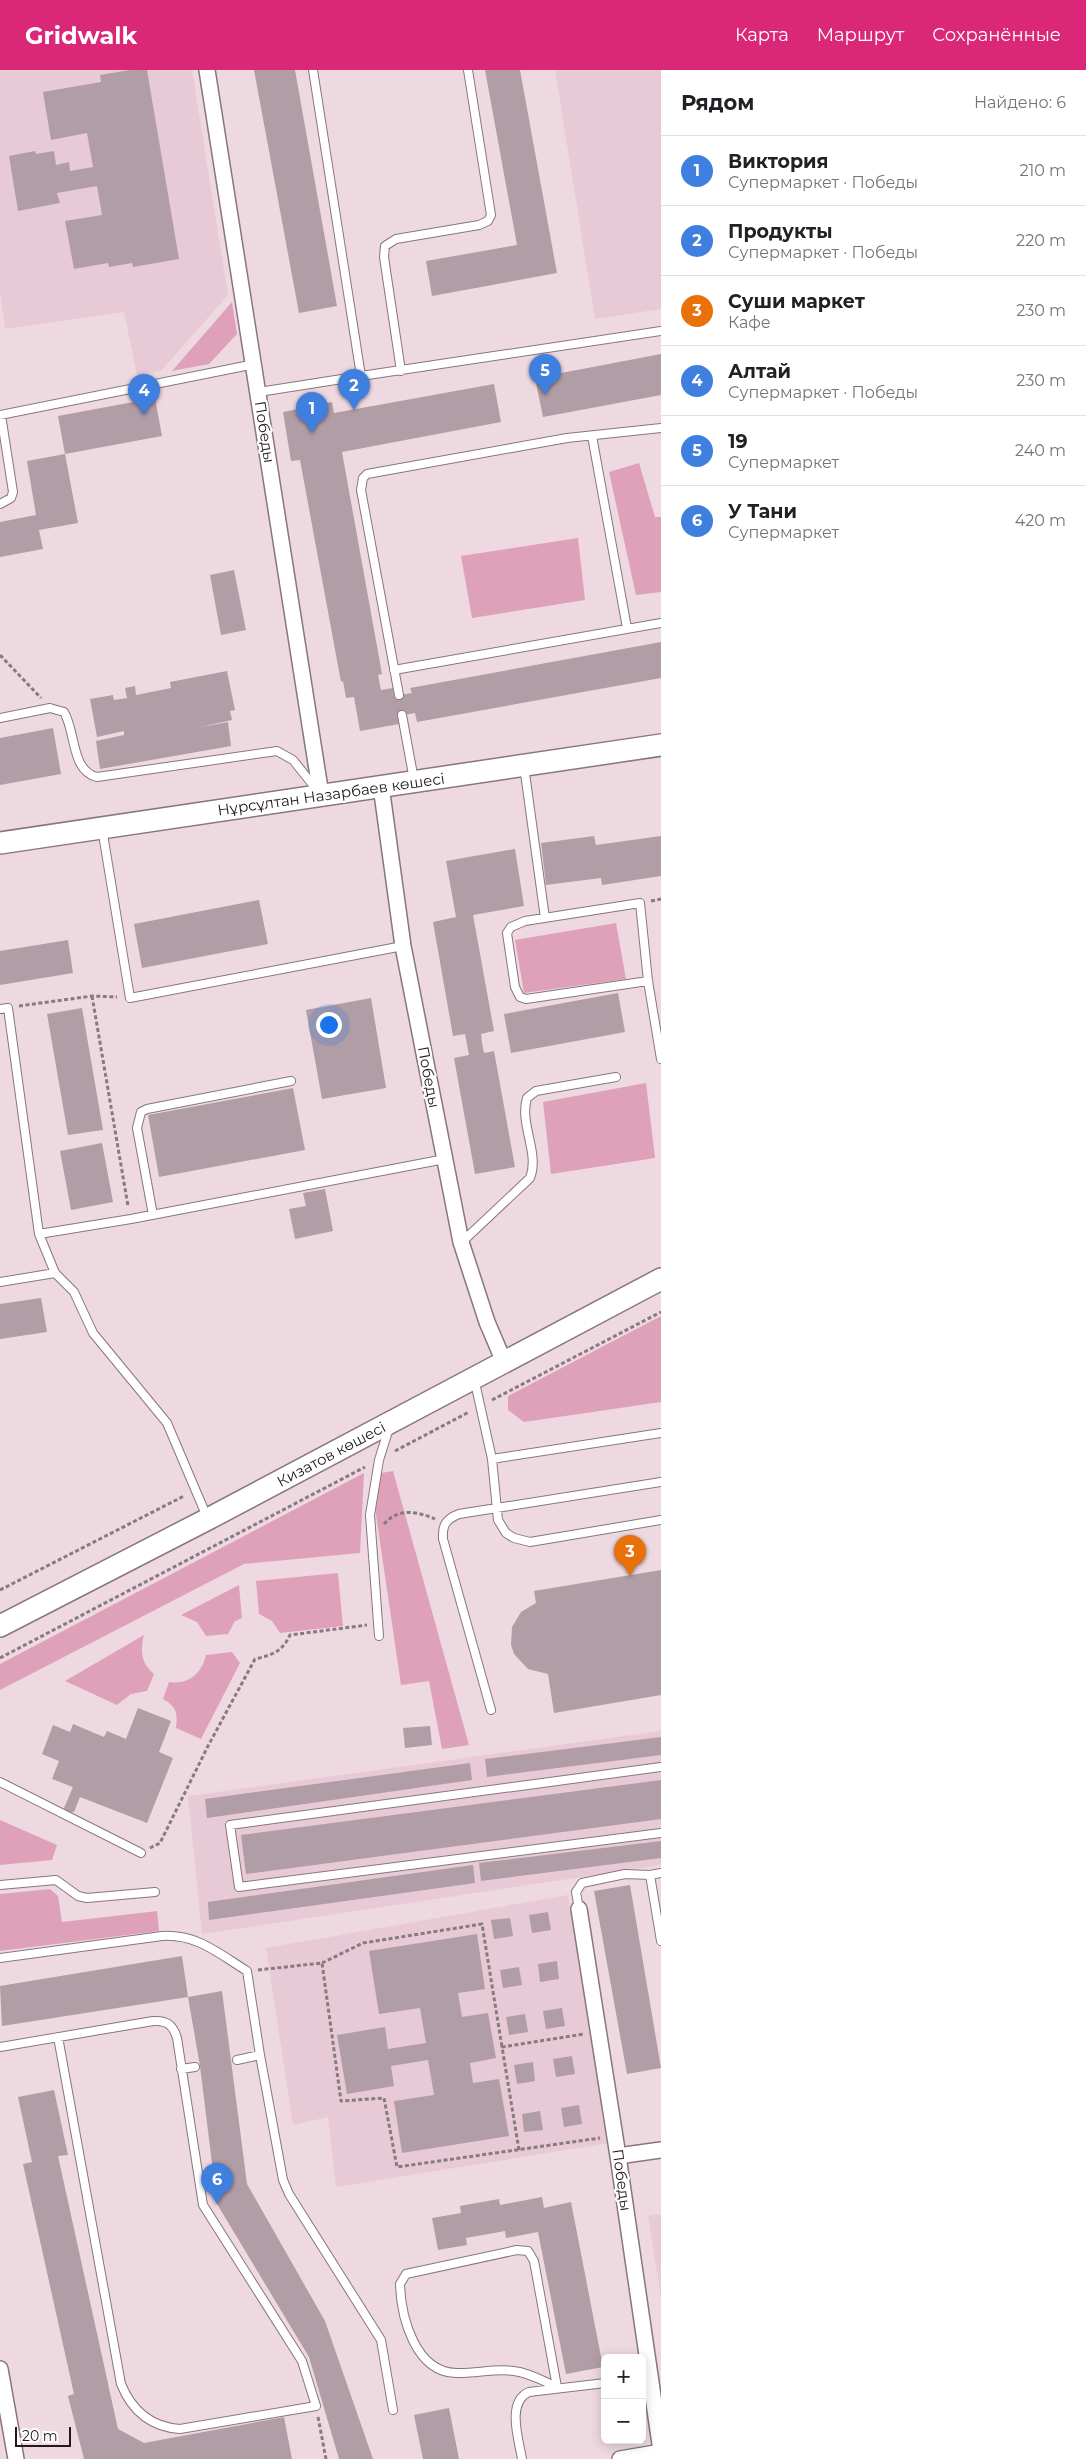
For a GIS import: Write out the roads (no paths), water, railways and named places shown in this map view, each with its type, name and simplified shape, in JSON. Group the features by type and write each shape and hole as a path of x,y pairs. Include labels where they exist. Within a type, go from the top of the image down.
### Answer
{"main road":[{"name":"Нұрсұлтан Назарбаев көшесі","path":"0,843 661,744"},
{"name":"Кизатов көшесі","path":"0,1626 208,1519 661,1279"}],"street":[{"name":"Победы","path":"207,70 255,364 321,795"},
{"name":"Победы","path":"381,786 403,946 461,1242 487,1322 504,1362"},
{"name":"Победы","path":"579,1909 618,2156 643,2354"},
{"path":"618,2156 661,2150"},
{"path":"0,2369 16,2459"},
{"name":"Победы","path":"620,2459 661,2452 646,2379"}],"lane":[{"path":"314,70 362,376"},
{"path":"401,370 384,257 385,246 396,239 479,225 488,221 492,215 468,70"},
{"path":"259,392 661,331"},
{"path":"0,504 11,498 13,492 0,415 255,364"},
{"path":"399,695 361,490 363,478 373,472 522,446 661,428"},
{"path":"592,436 627,628"},
{"path":"394,670 661,622"},
{"path":"0,718 50,708 64,712 68,718 80,765 89,776 104,778 277,751 293,760 321,795"},
{"path":"402,715 414,781"},
{"path":"524,766 545,918"},
{"path":"102,828 130,998 403,946"},
{"path":"648,981 531,999 520,997 515,987 507,933 516,924 640,903 648,981 661,1059"},
{"path":"4,1009 39,1234 55,1273 74,1292 93,1333 167,1423 208,1519"},
{"path":"461,1242 530,1178 534,1166 525,1110 527,1098 536,1092 616,1077"},
{"path":"153,1215 137,1128 141,1112 147,1108 291,1081"},
{"path":"39,1234 153,1215 445,1159"},
{"path":"0,1282 55,1273"},
{"path":"474,1378 492,1460 498,1520 506,1533 514,1538 530,1542 661,1520"},
{"path":"379,1636 370,1515 379,1460 391,1422"},
{"path":"492,1460 661,1433"},
{"path":"492,1710 443,1539 442,1530 445,1523 450,1517 459,1514 661,1482"},
{"path":"661,1767 230,1825 239,1887 661,1833"},
{"path":"0,1782 141,1853"},
{"path":"579,1909 576,1892 582,1883 625,1874 650,1875 661,1873"},
{"path":"650,1875 661,1941"},
{"path":"0,1885 56,1880 78,1896 87,1898 155,1892"},
{"path":"0,1958 162,1936 181,1936 194,1939 247,1971 283,2180 289,2194 381,2340 393,2410"},
{"path":"0,2047 58,2036 153,2021 165,2021 175,2032 203,2206 302,2360 316,2406 180,2429 155,2424 133,2406 121,2384 58,2036"},
{"path":"238,2060 260,2054"},
{"path":"182,2069 195,2067"},
{"path":"517,2250 528,2251 534,2261 557,2387 534,2376 512,2371 456,2373 437,2369 422,2354 410,2334 400,2291 402,2278 411,2272 517,2250"},
{"path":"522,2459 516,2412 518,2401 529,2392 557,2387 601,2383"}],"place":[{"name":"19","path":"545,395"},
{"name":"Продукты","path":"354,410"},
{"name":"Алтай","path":"144,415"},
{"name":"Виктория","path":"312,433"},
{"name":"Суши маркет","path":"630,1576"},
{"name":"У Тани","path":"217,2204"}]}
